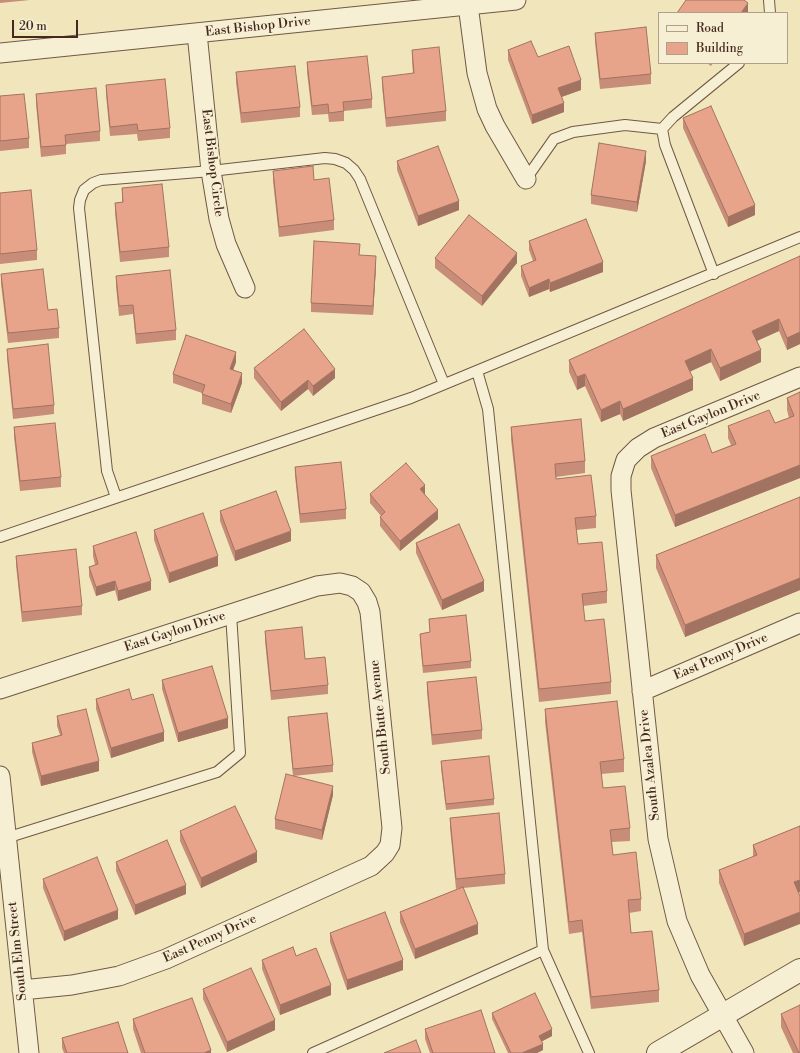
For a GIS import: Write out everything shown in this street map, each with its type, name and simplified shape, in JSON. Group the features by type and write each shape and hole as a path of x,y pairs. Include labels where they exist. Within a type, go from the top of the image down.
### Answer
{"street":[{"name":"East Bishop Drive","path":"0,53 516,0"},
{"path":"468,5 477,73 485,103 495,126 526,179"},
{"name":"East Bishop Circle","path":"197,33 211,171 219,219 226,244 245,288"},
{"name":"East Gaylon Drive","path":"626,460 638,448 654,438 800,377"},
{"name":"South Azalea Drive","path":"626,460 621,476 621,490 658,839 677,921 700,975 744,1053"},
{"name":"East Gaylon Drive","path":"0,689 317,586 340,583 352,586"},
{"name":"South Butte Avenue","path":"352,586 361,592 367,602 370,612 392,828 390,845 385,853"},
{"name":"East Penny Drive","path":"642,691 800,623"},
{"name":"South Elm Street","path":"0,776 30,1053"},
{"name":"East Penny Drive","path":"22,990 101,980 119,976 166,960 363,870 379,860 385,853"},
{"path":"658,1053 800,970"}],"lane":[{"path":"769,0 770,12"},
{"path":"662,129 673,117 738,64"},
{"path":"526,179 554,139 573,132 625,125 662,129"},
{"path":"662,129 665,145 714,274"},
{"path":"116,497 107,471 79,208 84,190 93,183 102,180 211,171 324,158 335,159 346,163 354,170 444,384"},
{"path":"0,537 355,418 477,371 714,274 800,237"},
{"path":"477,371 488,409 543,950 589,1053"},
{"path":"6,838 217,772 240,753 231,614"},
{"path":"313,1053 543,950"}],"building":[{"path":"686,0 744,0 748,3 742,12 678,12"},
{"path":"646,27 651,74 600,79 595,33"},
{"path":"531,41 538,57 569,46 581,80 558,88 564,103 532,115 508,50"},
{"path":"439,47 446,111 386,118 382,77 414,73 412,50"},
{"path":"367,56 372,99 343,102 344,111 329,113 328,104 312,106 307,62"},
{"path":"295,66 300,107 241,113 236,72"},
{"path":"165,79 170,128 138,131 137,124 110,127 106,85"},
{"path":"96,88 100,131 65,135 66,145 41,147 36,94"},
{"path":"24,94 29,138 0,141 0,96"},
{"path":"711,106 755,205 728,217 683,118"},
{"path":"599,143 646,151 637,202 591,195"},
{"path":"438,146 459,201 418,216 397,161"},
{"path":"313,166 314,180 329,178 334,220 279,227 273,171"},
{"path":"162,184 169,247 120,252 115,203 123,202 122,188"},
{"path":"31,190 37,250 0,254 0,193"},
{"path":"469,215 517,253 482,296 435,258"},
{"path":"586,219 603,262 550,283 549,279 529,288 521,266 536,260 529,241"},
{"path":"314,241 360,244 359,255 376,256 373,306 311,303"},
{"path":"800,256 800,332 787,338 779,319 752,331 761,350 720,368 711,349 685,361 693,378 623,409 620,401 601,410 585,374 577,377 569,360"},
{"path":"43,269 48,310 57,309 59,328 8,333 1,274"},
{"path":"170,270 176,330 136,334 133,305 119,306 116,276"},
{"path":"304,329 335,369 313,386 308,380 281,402 254,368"},
{"path":"186,335 236,352 230,369 242,373 231,404 202,394 205,385 173,374"},
{"path":"48,344 54,405 13,409 7,349"},
{"path":"800,392 800,465 675,515 651,456 705,434 712,453 736,444 728,426 769,410 775,423 794,416 787,398"},
{"path":"581,419 585,461 555,464 556,479 591,475 596,516 575,518 578,544 602,542 607,591 582,594 585,621 604,619 611,682 539,689 511,427"},
{"path":"55,423 61,477 20,481 14,427"},
{"path":"341,462 346,509 300,514 295,467"},
{"path":"406,463 425,485 420,489 438,510 400,541 380,517 385,512 370,494"},
{"path":"276,491 291,531 235,551 220,511"},
{"path":"800,497 800,578 685,625 656,555"},
{"path":"203,513 218,556 169,573 154,530"},
{"path":"459,524 484,581 442,600 416,543"},
{"path":"136,532 151,581 118,591 115,581 96,587 89,567 98,564 93,546"},
{"path":"76,549 82,606 22,612 16,556"},
{"path":"466,615 471,661 423,666 420,634 430,632 429,619"},
{"path":"302,627 305,659 325,657 328,685 271,691 265,631"},
{"path":"212,666 228,718 178,733 162,680"},
{"path":"476,677 482,730 432,735 427,682"},
{"path":"129,689 132,700 153,694 164,732 111,748 96,699"},
{"path":"617,701 624,759 600,762 603,788 625,786 630,828 610,830 613,855 636,852 641,899 628,900 631,933 652,931 659,990 591,997 582,920 569,922 545,709"},
{"path":"86,709 99,761 41,776 32,743 62,735 57,716"},
{"path":"327,713 333,765 293,769 288,717"},
{"path":"489,756 494,799 446,804 441,761"},
{"path":"286,774 333,786 322,830 275,819"},
{"path":"235,806 257,852 201,878 180,831"},
{"path":"499,813 505,874 456,879 450,818"},
{"path":"800,826 800,880 794,882 800,896 800,912 744,934 719,870 757,855 753,845"},
{"path":"167,840 186,885 135,905 116,862"},
{"path":"97,857 118,910 64,931 43,879"},
{"path":"463,887 478,924 415,949 400,912"},
{"path":"385,912 403,960 347,980 330,933"},
{"path":"293,947 296,956 316,948 331,985 280,1005 262,960"},
{"path":"251,968 275,1020 227,1042 203,989"},
{"path":"535,993 552,1029 539,1036 543,1044 522,1053 511,1053 492,1013"},
{"path":"192,998 211,1050 204,1053 145,1053 133,1019"},
{"path":"800,1005 800,1053 799,1053 781,1014"},
{"path":"481,1010 495,1053 433,1053 425,1029"},
{"path":"118,1022 128,1053 67,1053 62,1038"},
{"path":"416,1040 421,1053 384,1053"}]}
